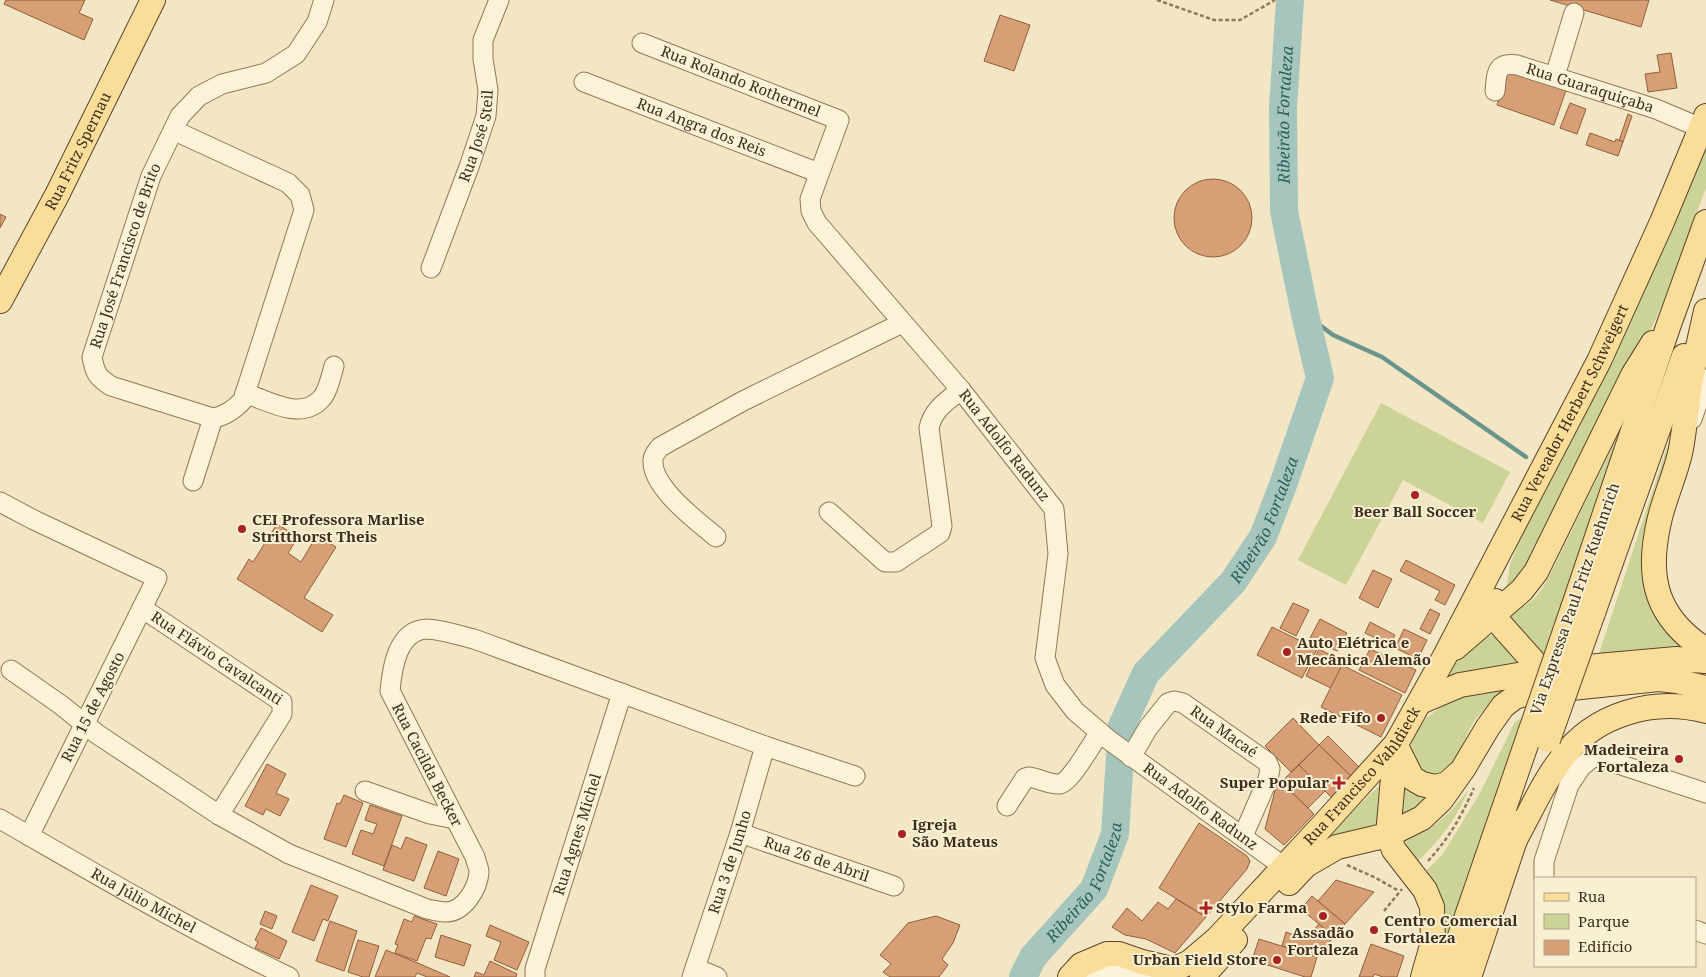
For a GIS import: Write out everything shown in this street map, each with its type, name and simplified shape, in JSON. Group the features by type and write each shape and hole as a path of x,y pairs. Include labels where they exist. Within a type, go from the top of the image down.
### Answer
{"main road":[{"name":"Rua Fritz Spernau","path":"0,301 57,195 153,0"},
{"name":"Rua Vereador Herbert Schweigert","path":"1420,702 1599,361 1644,263 1704,122"},
{"name":"Via Expressa Paul Fritz Kuehnrich","path":"1583,610 1668,327 1706,222"},
{"name":"Via Expressa Paul Fritz Kuehnrich","path":"1446,977 1539,736 1583,610 1706,298"},
{"path":"1706,311 1692,377 1680,451 1659,522 1654,552 1655,580 1660,602 1671,620 1682,632 1706,650"},
{"path":"1445,656 1522,590 1536,572 1633,375 1648,348 1668,327"},
{"path":"1500,550 1493,616 1542,671"},
{"name":"Rua Francisco Vahldieck","path":"1154,972 1177,968 1190,962 1217,940 1396,744 1420,702 1460,685 1542,671 1676,659 1706,661"},
{"name":"Rua Francisco Vahldieck","path":"1202,977 1306,865 1337,847 1388,836 1422,818 1441,800 1503,706 1515,697 1532,692 1659,680 1677,681 1706,688"},
{"path":"1516,838 1551,772 1562,757 1578,740 1599,725 1619,714 1647,707 1672,705 1706,711"},
{"name":"Via Expressa Paul Fritz Kuehnrich","path":"1469,977 1516,838 1539,736"},
{"path":"1396,744 1404,765 1412,778 1422,784 1435,787 1447,784 1463,769"},
{"path":"1396,744 1388,836 1394,850 1413,877 1425,890 1432,907 1434,924 1433,942 1422,977"},
{"path":"1070,977 1080,965 1107,954 1119,954 1154,972"}],"street":[{"name":"Rua José Francisco de Brito","path":"213,418 110,386 95,372 92,357 151,176 180,116 199,96 222,84 266,73 296,54 317,22 324,0"},
{"name":"Rua José Steil","path":"431,268 486,116 488,90 483,59 483,40 499,0"},
{"path":"1555,76 1574,13"},
{"name":"Rua Rolando Rothermel","path":"642,43 839,120"},
{"name":"Rua Guaraquiçaba","path":"1495,91 1497,72 1500,67 1508,64 1555,76 1674,115 1704,122"},
{"name":"Rua Angra dos Reis","path":"584,82 819,173"},
{"name":"Rua Adolfo Radunz","path":"839,120 810,199 811,211 817,223 961,390 1054,509 1058,554 1045,658 1055,685 1075,711 1105,736 1284,867"},
{"path":"173,130 288,183 300,195 304,210 243,400 221,417 213,418 193,481"},
{"path":"716,537 668,494 653,468 653,458 660,447 743,401 902,323"},
{"path":"245,393 292,410 310,408 322,398 334,366"},
{"path":"1680,451 1706,379"},
{"path":"829,512 885,562 890,563 896,562 940,533 942,526 929,428 936,411 961,390"},
{"name":"Rua 15 de Agosto","path":"0,502 157,578 28,836"},
{"name":"Rua Flávio Cavalcanti","path":"142,608 282,702 282,714 219,815"},
{"name":"Rua Cacilda Becker","path":"11,670 61,704 97,734 219,815 289,854 427,909 448,912 457,909 466,902 476,884 479,871 475,857 390,691 392,666 400,646 412,633 427,629 474,639 765,746 855,776"},
{"name":"Rua Agnes Michel","path":"536,977 535,970 622,693"},
{"name":"Rua Macaé","path":"1129,755 1168,703 1174,701 1183,703 1267,762 1270,769 1268,779 1243,836"},
{"path":"1007,806 1025,778 1029,777 1056,784 1065,782 1105,736"},
{"name":"Rua 3 de Junho","path":"694,973 740,833 765,746"},
{"path":"1544,877 1544,861 1569,785 1580,767 1594,756 1706,793"},
{"path":"365,791 430,814 456,819"},
{"name":"Rua Júlio Michel","path":"0,819 225,946 290,977"},
{"name":"Rua 26 de Abril","path":"740,833 894,886"},
{"path":"1095,977 1098,973 1108,969 1154,972"},
{"path":"694,973 718,977"}],"path":[{"path":"1157,0 1214,20 1240,20 1274,0"},
{"path":"1337,847 1344,864 1374,877 1399,892"}],"green space":[{"path":"1706,141 1706,188 1650,332 1535,562 1505,599 1510,564 1520,540"},
{"path":"1381,403 1510,472 1483,523 1403,480 1346,585 1298,560"},
{"path":"1633,405 1544,657 1511,618 1510,613 1530,602 1543,587"},
{"path":"1672,432 1656,614 1664,631 1687,650 1598,657"},
{"path":"1485,636 1495,636 1526,668 1446,682 1453,666 1461,655"},
{"path":"1514,687 1481,712 1469,730 1454,764 1448,771 1433,777 1422,774 1409,750 1414,737 1425,719 1452,698"},
{"path":"1531,713 1441,977 1425,872 1443,854 1480,793 1515,722"},
{"path":"1401,773 1433,796 1398,819"},
{"path":"1388,777 1385,824 1319,844"},
{"path":"1469,789 1459,810 1447,828 1418,861 1405,849 1405,841 1431,828 1449,813"}],"building":[{"path":"6,0 85,0 79,13 93,19 84,40 4,4"},
{"path":"1550,0 1649,0 1641,27"},
{"path":"1000,15 1030,25 1014,71 984,61"},
{"path":"1671,53 1677,88 1648,92 1645,74 1660,72 1657,55"},
{"path":"1509,70 1566,90 1554,125 1497,105"},
{"path":"1570,103 1586,109 1577,134 1560,128"},
{"path":"1628,114 1632,116 1623,142 1619,141"},
{"path":"1590,133 1615,142 1616,139 1623,142 1618,156 1586,145"},
{"path":"1213,179 1228,182 1245,196 1249,203 1252,218 1249,233 1235,250 1228,254 1213,257 1198,254 1181,240 1177,233 1174,218 1177,203 1191,186 1198,182"},
{"path":"0,214 6,217 0,228"},
{"path":"277,524 298,537 288,553 301,562 317,535 336,547 304,598 333,615 322,632 237,579 249,559 253,562"},
{"path":"1406,560 1455,585 1445,605 1435,600 1440,591 1400,571"},
{"path":"1373,570 1392,579 1378,608 1359,598"},
{"path":"1293,603 1309,610 1296,636 1280,628"},
{"path":"1430,609 1440,614 1430,634 1420,629"},
{"path":"1320,619 1347,633 1337,651 1310,638"},
{"path":"1370,622 1395,635 1390,645 1365,633"},
{"name":"Auto Elétrica e Mecânica Alemão","path":"1272,627 1317,649 1302,678 1257,655"},
{"path":"1404,629 1427,640 1418,659 1395,648"},
{"path":"1319,649 1344,662 1331,688 1306,676"},
{"path":"1370,649 1416,670 1405,693 1359,670"},
{"path":"1342,665 1402,695 1381,737 1321,707"},
{"path":"1293,718 1319,745 1291,772 1265,746"},
{"path":"1328,736 1360,768 1351,776 1319,745"},
{"path":"1319,745 1353,778 1332,798 1299,765"},
{"path":"267,764 286,774 276,793 289,799 280,816 266,809 263,815 245,806"},
{"path":"1299,765 1325,791 1308,808 1281,782"},
{"path":"1278,779 1314,814 1284,845 1265,829"},
{"path":"344,795 363,803 346,847 324,839 337,803 340,804"},
{"path":"370,805 402,816 384,866 352,854 361,830 373,834 377,824 365,820"},
{"path":"1199,823 1247,856 1250,861 1247,869 1206,917 1159,888"},
{"path":"406,837 427,845 414,881 383,870 392,845 401,849"},
{"path":"438,851 459,859 446,896 424,888"},
{"path":"1336,880 1374,892 1345,924 1318,901"},
{"path":"311,885 338,896 328,921 323,919 314,941 292,932"},
{"name":"Assadão Fortaleza","path":"1312,896 1345,924 1334,937 1301,909"},
{"path":"1176,899 1206,917 1175,953 1146,939 1125,935 1112,927 1127,908 1142,921 1158,902 1168,909"},
{"path":"265,911 277,916 272,929 260,924"},
{"path":"414,916 437,924 431,939 426,938 417,961 395,953 398,945 395,944 404,919 412,922"},
{"path":"936,916 960,925 953,943 942,959 948,965 939,977 890,977 883,972 891,964 880,955 908,923"},
{"path":"330,921 357,931 344,971 316,961"},
{"path":"1319,924 1334,937 1317,956 1282,946 1286,932 1306,939"},
{"path":"490,925 529,942 517,970 494,960 501,942 486,936"},
{"path":"261,928 287,941 279,959 255,948 258,942 255,940"},
{"path":"441,935 471,945 464,966 435,957"},
{"path":"1259,939 1317,957 1311,977 1305,977 1252,960"},
{"path":"358,940 379,946 369,977 348,972"},
{"path":"1371,944 1404,956 1397,977 1383,977 1374,974 1373,977 1359,977"},
{"path":"386,950 450,977 427,977 417,973 415,977 375,977"},
{"path":"490,961 517,974 516,977 474,977 476,972 484,975"}],"waterway":[{"name":"Ribeirão Fortaleza","path":"1023,977 1033,957 1094,889 1115,834 1122,726 1146,673 1233,582 1263,537 1320,378 1284,211 1283,108 1290,0"},
{"path":"1305,314 1333,335 1382,357 1526,457"}],"place":[{"name":"Beer Ball Soccer","path":"1415,495"},
{"name":"CEI Professora Marlise Stritthorst Theis","path":"242,529"},
{"name":"Auto Elétrica e Mecânica Alemão","path":"1287,652"},
{"name":"Rede Fifo","path":"1381,718"},
{"name":"Madeireira Fortaleza","path":"1679,759"},
{"name":"Super Popular","path":"1339,783"},
{"name":"Igreja São Mateus","path":"902,834"},
{"name":"Stylo Farma","path":"1206,908"},
{"name":"Assadão Fortaleza","path":"1323,916"},
{"name":"Centro Comercial Fortaleza","path":"1374,930"},
{"name":"Urban Field Store","path":"1277,960"}]}
